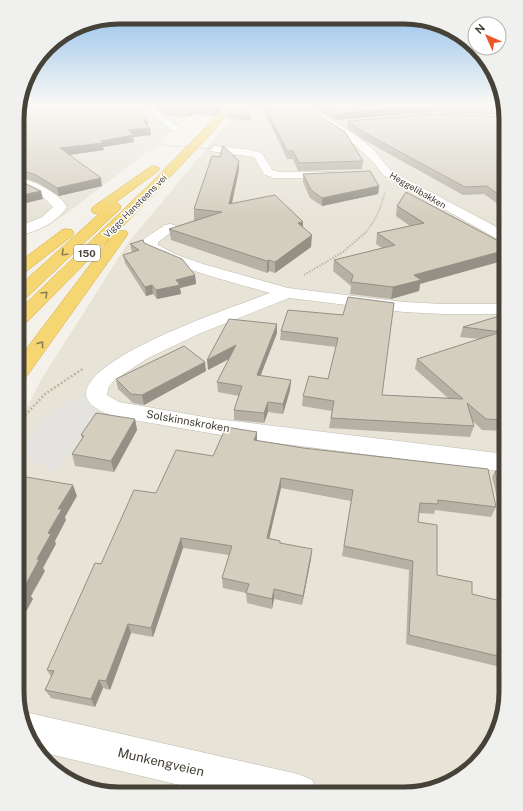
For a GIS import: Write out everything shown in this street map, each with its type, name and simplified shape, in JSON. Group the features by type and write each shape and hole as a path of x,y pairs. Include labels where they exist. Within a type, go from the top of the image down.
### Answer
{"highway":[{"name":"Viggo Hansteens vei","path":"24,291 156,173 194,143"},
{"name":"Viggo Hansteens vei","path":"24,315 156,173"},
{"path":"24,266 156,173"},
{"path":"24,366 156,173"}],"street":[{"name":"Heggelibakken","path":"360,143 376,157 387,173 499,234"},
{"path":"214,149 254,153 260,157 268,172 279,177 342,175"},
{"path":"372,174 387,173"},
{"path":"24,183 48,195 58,202 60,207 58,211 48,219 24,229"},
{"name":"Solskinnskroken","path":"170,228 150,241 151,246 170,257 197,267 287,293 404,307 443,310 499,309"},
{"name":"Solskinnskroken","path":"287,293 176,337 129,360 115,369 99,384 96,392 97,398 108,406 117,409 216,427 499,463"},
{"name":"Munkengveien","path":"33,732 268,787"}],"path":[{"path":"160,145 214,149"}],"shaded area":[{"path":"24,143 158,143 66,214 44,227 31,223 24,226"},
{"path":"211,143 499,143 499,698 494,723 483,745 467,763 457,771 435,782 410,787 119,787 94,784 71,774 52,759 37,740 27,717 24,698 24,413 41,380 128,243"},
{"path":"87,393 98,414 55,472 24,456 24,442 54,409"}],"building":[{"path":"24,143 103,143 60,148 101,178 57,188 36,175 24,171"},
{"path":"283,143 352,143 363,161 299,163 293,151 287,151"},
{"path":"383,143 499,143 499,195 487,186 465,187"},
{"path":"223,146 239,161 229,204 275,195 303,222 298,223 312,235 275,262 269,260 267,261 169,229 222,212 194,209 212,156 220,157"},
{"path":"370,171 379,186 322,198 311,190 303,174"},
{"path":"24,183 41,191 24,195"},
{"path":"406,192 499,241 499,252 414,275 421,280 393,287 351,282 353,275 334,260 395,245 377,233 424,223 397,206"},
{"path":"143,240 144,243 182,259 195,275 176,280 180,285 156,290 152,285 145,287 123,255 139,250 130,244"},
{"path":"348,297 394,303 382,395 463,399 417,359 499,333 499,420 486,419 467,403 474,426 331,418 334,401 303,396 309,376 328,379 338,338 281,331 288,310 343,315"},
{"path":"499,316 499,332 463,327"},
{"path":"229,319 277,324 257,375 291,380 283,404 268,402 264,413 234,410 242,386 217,382 236,345 207,360"},
{"path":"184,346 205,362 142,395 131,394 116,379"},
{"path":"96,413 135,419 111,461 72,454 84,436 81,435"},
{"path":"226,427 257,432 254,440 303,448 488,469 496,507 438,500 438,504 420,503 418,522 437,525 437,575 472,582 472,594 499,601 499,656 409,635 413,561 344,546 353,490 281,478 267,538 280,541 280,543 312,549 303,596 274,589 272,599 246,593 249,584 222,578 232,546 181,538 151,628 128,624 106,681 99,680 91,699 45,690 54,671 47,670 95,563 101,564 134,490 156,493 176,450 213,456"},
{"path":"495,471 499,471 499,489"},
{"path":"26,477 73,485 58,509 62,509 48,533 51,534 37,559 39,560 24,588 24,480"}]}
